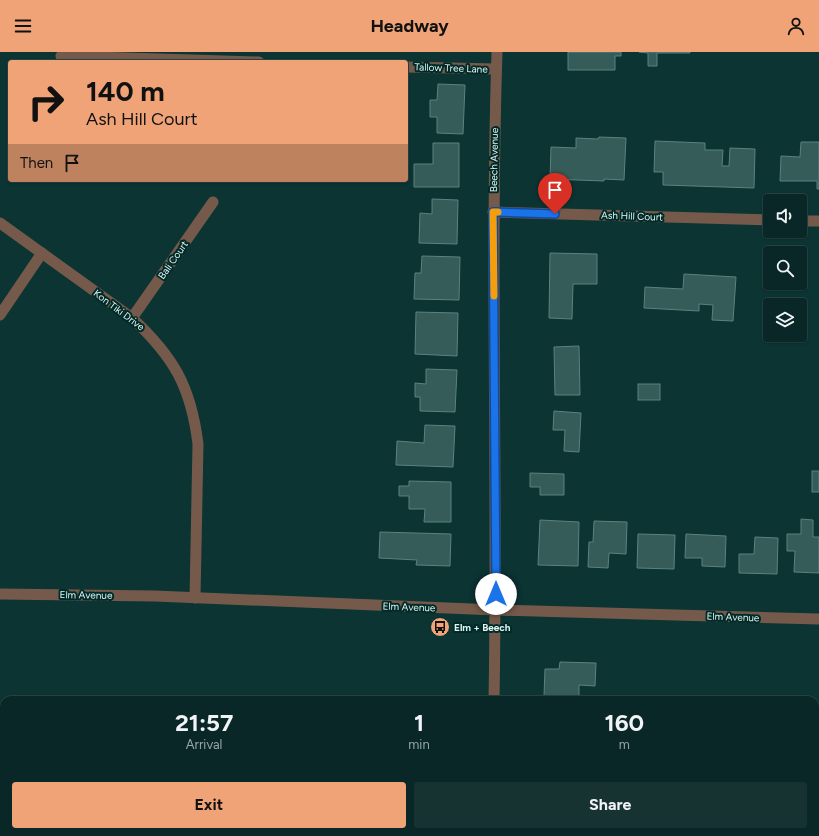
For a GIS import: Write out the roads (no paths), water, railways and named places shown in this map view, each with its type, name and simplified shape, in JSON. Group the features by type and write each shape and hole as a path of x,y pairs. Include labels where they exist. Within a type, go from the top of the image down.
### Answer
{"street":[{"name":"Beech Avenue","path":"494,696 496,610 493,212 497,52"},
{"path":"61,56 193,60"},
{"name":"Tallow Tree Lane","path":"408,66 496,69"},
{"name":"Bali Court","path":"132,318 213,202"},
{"name":"Ash Hill Court","path":"493,212 763,220"},
{"path":"807,221 819,221"},
{"name":"Kon Tiki Drive","path":"0,223 132,318 151,335 179,374 189,396 195,420 198,456 195,598"},
{"path":"0,315 42,253"},
{"name":"Elm Avenue","path":"0,594 195,598 496,610 819,619"}],"place":[{"name":"Elm + Beech","path":"440,627"}]}
